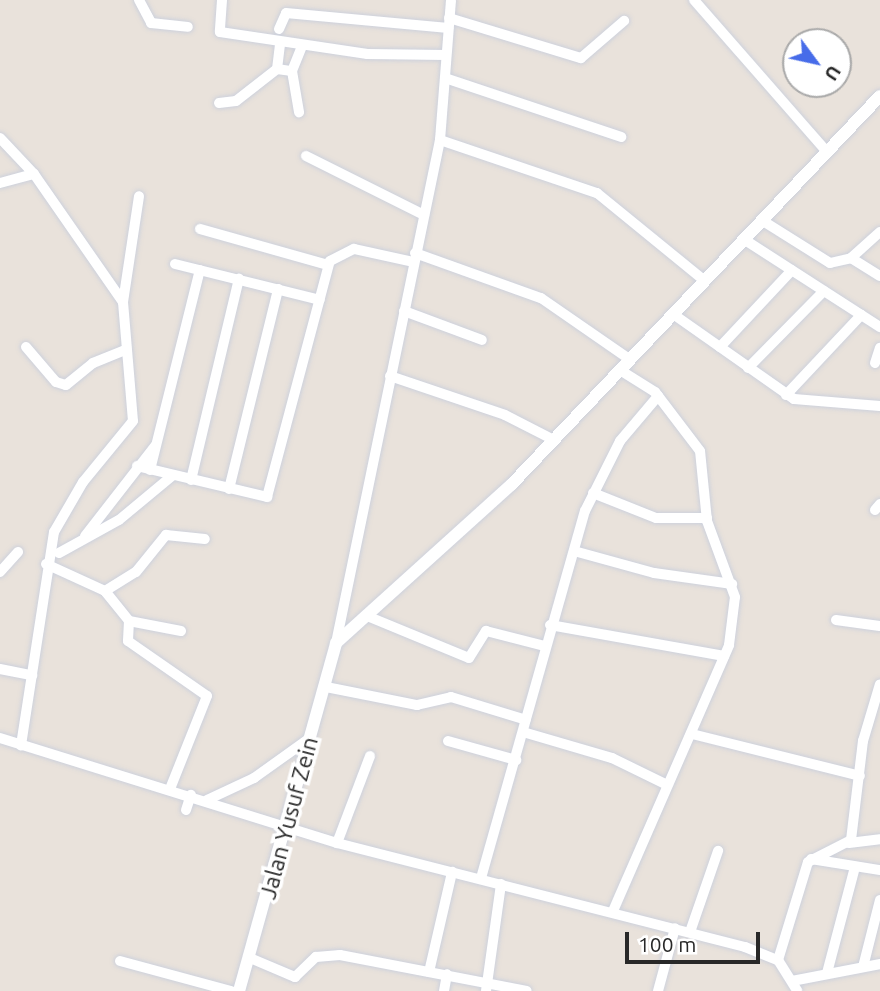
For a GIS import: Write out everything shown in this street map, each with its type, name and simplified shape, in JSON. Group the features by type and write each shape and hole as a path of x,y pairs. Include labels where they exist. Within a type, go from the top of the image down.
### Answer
{"street":[{"path":"139,0 151,23 188,27"},
{"path":"222,0 220,32 280,44 446,55"},
{"path":"336,643 440,140 451,0"},
{"path":"694,0 827,152"},
{"path":"279,29 286,13 449,23 581,58 624,21"},
{"path":"219,103 236,101 277,69 280,44"},
{"path":"299,112 292,71 302,46"},
{"path":"277,69 292,71"},
{"path":"445,78 621,137"},
{"path":"336,643 368,616 552,439 880,96"},
{"path":"0,138 34,174 123,302"},
{"path":"440,140 597,193 705,281"},
{"path":"306,156 424,215"},
{"path":"0,183 34,174"},
{"path":"21,745 46,564 54,532 83,482 133,421 123,302 139,196"},
{"path":"763,221 830,263 851,258 880,232"},
{"path":"200,229 328,265"},
{"path":"745,240 880,327"},
{"path":"136,466 229,489 270,495 328,265 354,249 414,258 541,298 629,359"},
{"path":"851,258 880,276"},
{"path":"175,264 320,300"},
{"path":"150,470 200,270"},
{"path":"720,347 792,270"},
{"path":"191,480 239,279"},
{"path":"229,489 278,289"},
{"path":"748,368 824,291"},
{"path":"404,312 482,340"},
{"path":"673,314 786,395 880,406"},
{"path":"786,395 861,315"},
{"path":"26,347 56,382 66,385 93,363 125,350"},
{"path":"875,363 880,348"},
{"path":"612,911 724,656 735,609 732,584 707,518 700,451 658,397 620,370"},
{"path":"390,376 505,415 552,439"},
{"path":"481,878 516,760 550,625 593,493 620,441 658,397"},
{"path":"82,540 136,466 156,445"},
{"path":"59,552 119,520 172,476"},
{"path":"593,493 656,518 707,518"},
{"path":"105,591 136,572 166,535 205,540"},
{"path":"574,551 654,573 732,584"},
{"path":"0,572 18,552"},
{"path":"46,564 105,591 129,621 181,631"},
{"path":"368,616 469,658 486,631 545,646"},
{"path":"836,620 880,626"},
{"path":"129,621 128,641 207,696 170,789"},
{"path":"550,625 724,656"},
{"name":"Jalan Yusuf Zein","path":"239,991 288,828 336,643"},
{"path":"0,669 32,675"},
{"path":"849,843 880,684"},
{"path":"326,687 417,705 451,696 526,720"},
{"path":"523,732 612,758 667,785"},
{"path":"692,734 860,776"},
{"path":"207,800 254,778 311,737"},
{"path":"0,738 191,795 337,843 690,932 778,960 797,991"},
{"path":"448,741 516,760"},
{"path":"337,843 370,756"},
{"path":"186,810 191,795"},
{"path":"778,960 811,859 849,843 880,839"},
{"path":"690,932 718,851"},
{"path":"811,859 880,870"},
{"path":"827,973 855,867"},
{"path":"429,972 452,872"},
{"path":"486,991 501,884"},
{"path":"863,967 880,900"},
{"path":"658,991 675,928"},
{"path":"250,958 295,977 327,954 429,972 486,978 527,991"},
{"path":"120,961 231,991"},
{"path":"792,981 880,964"},
{"path":"444,991 447,974"}]}
